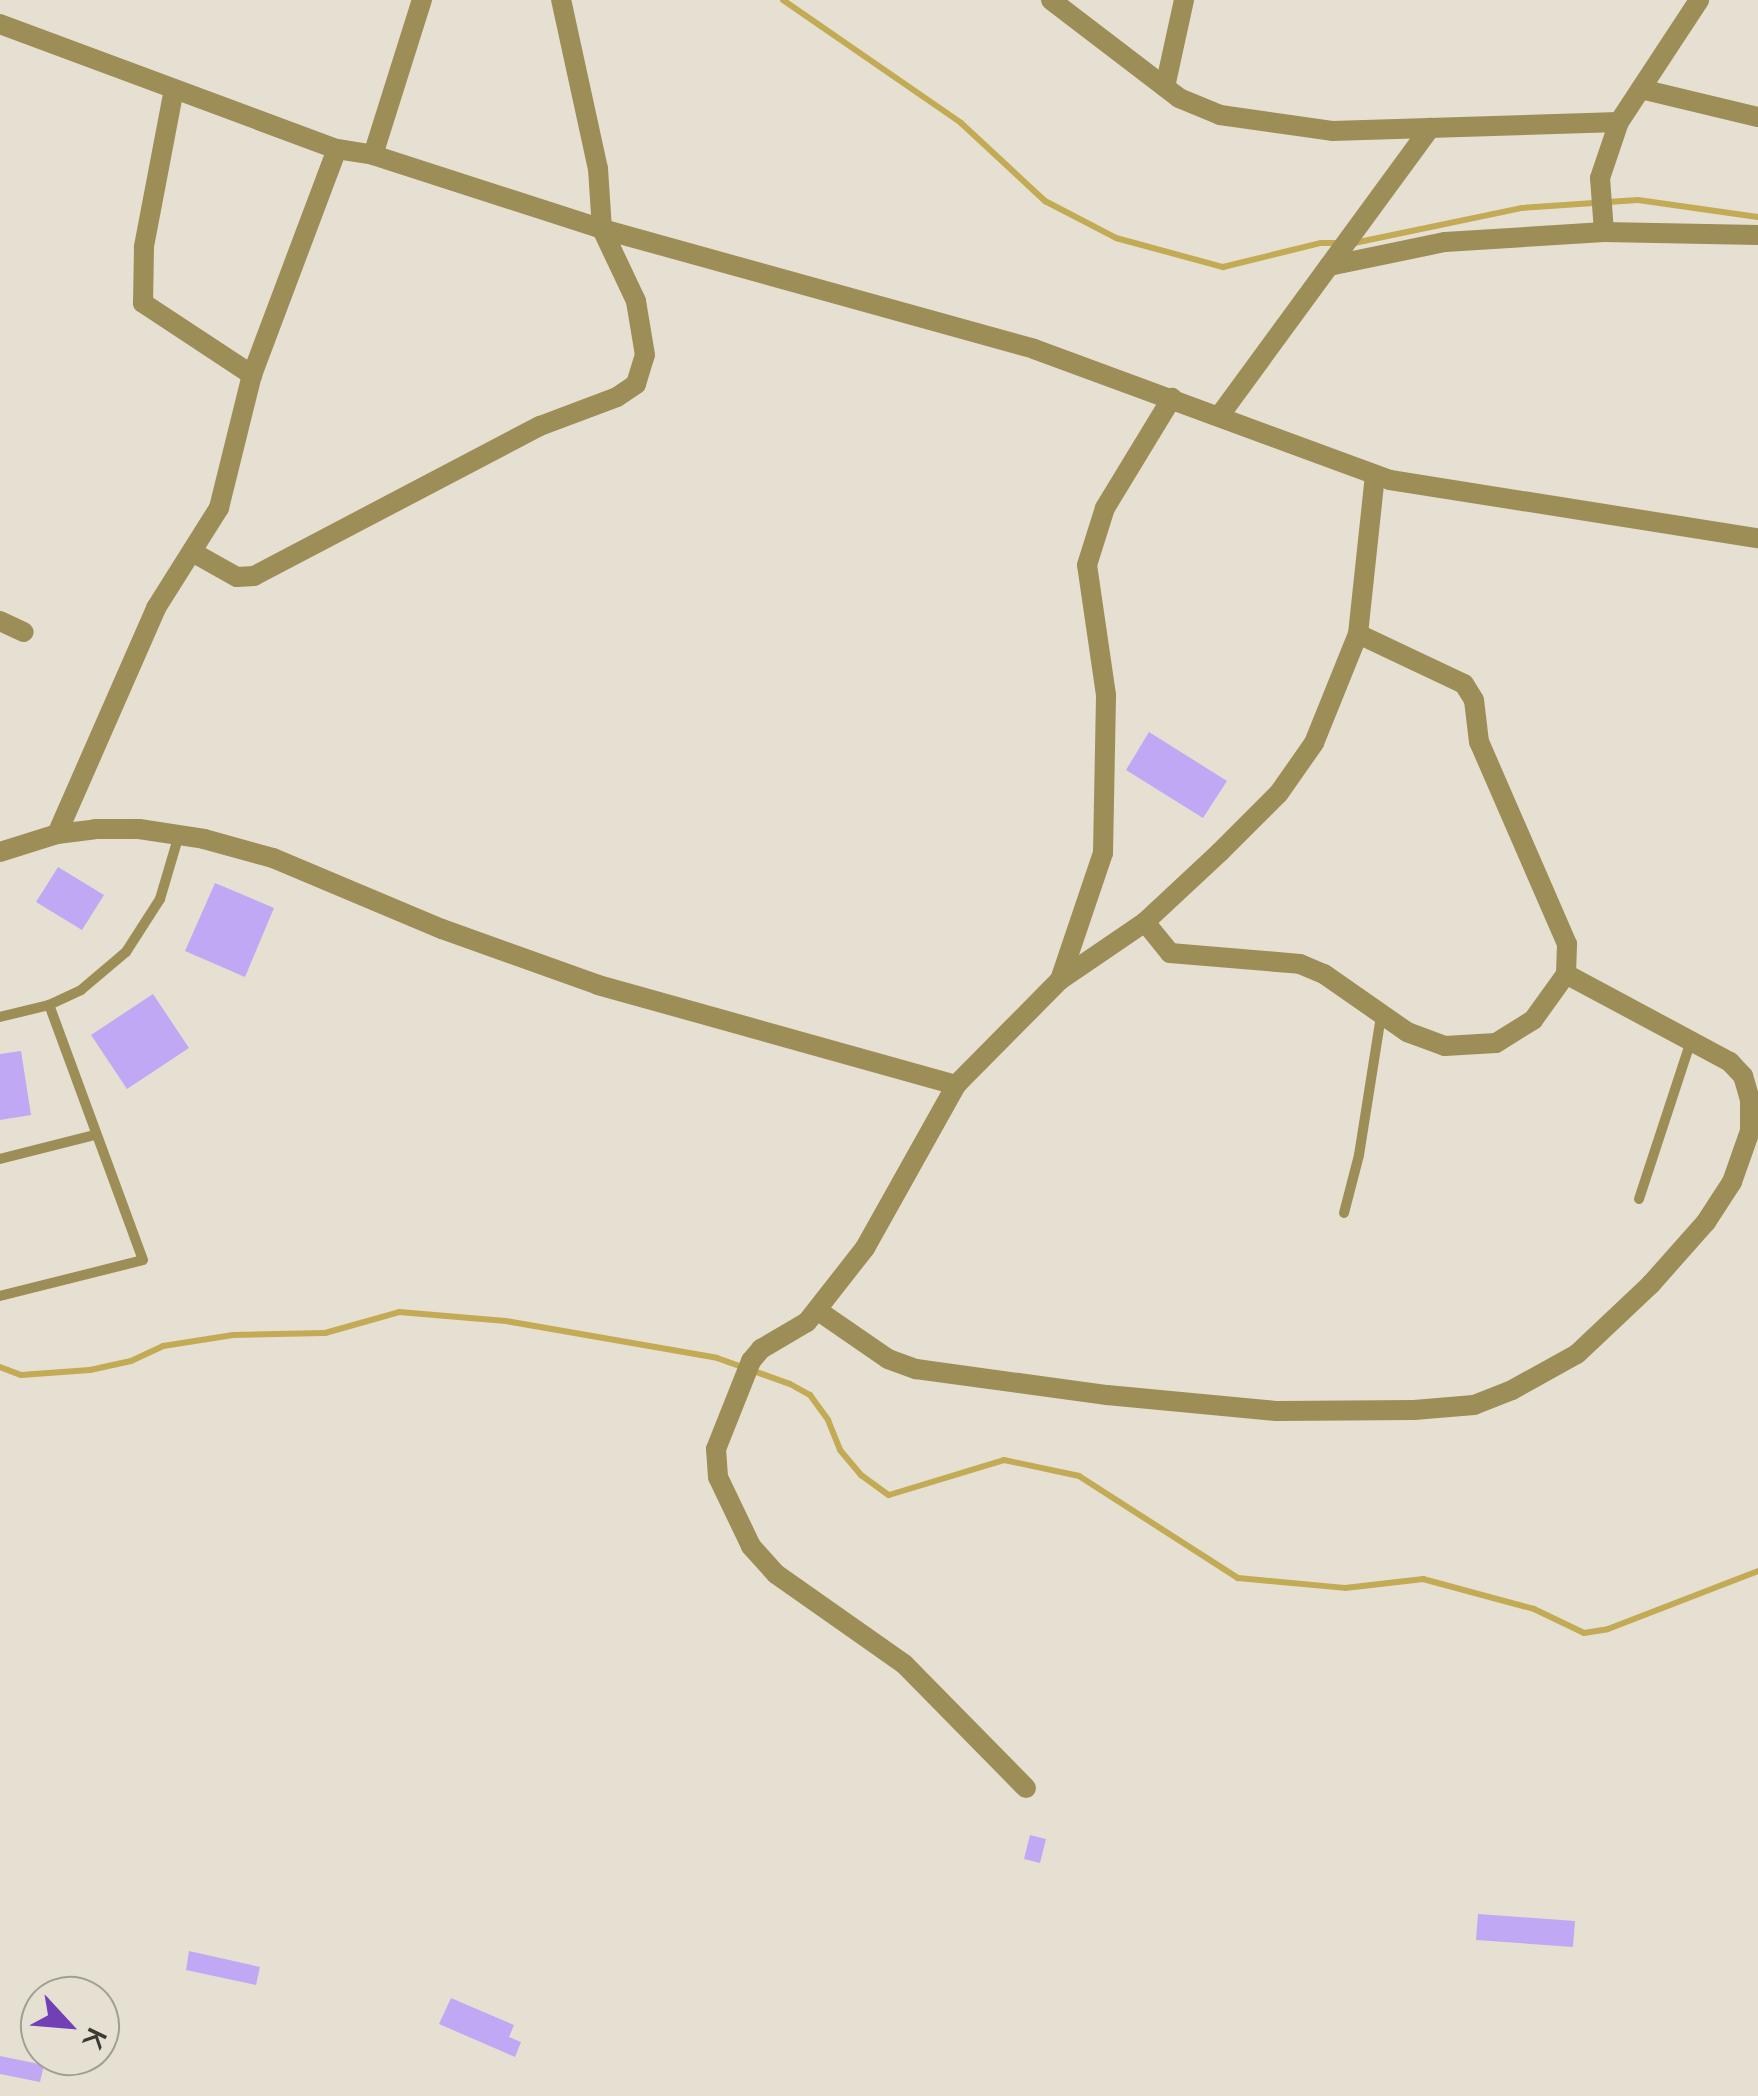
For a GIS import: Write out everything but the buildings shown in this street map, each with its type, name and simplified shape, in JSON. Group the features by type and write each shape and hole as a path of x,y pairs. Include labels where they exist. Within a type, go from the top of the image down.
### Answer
{"street":[{"path":"374,156 422,0"},
{"path":"194,552 238,576 254,576 540,426 617,397 636,384 645,356 636,300 602,229 598,169 561,0"},
{"path":"1051,0 1165,87 1220,114 1332,131 1620,122"},
{"path":"1165,87 1184,0"},
{"path":"1603,226 1600,178 1620,122 1699,0"},
{"path":"0,24 337,149 374,156 602,229 1034,349 1220,415 1375,476 1758,538"},
{"path":"174,89 144,247 143,303 252,375"},
{"path":"1641,89 1758,117"},
{"path":"1220,415 1430,128"},
{"path":"58,834 132,656 156,608 219,508 252,375 337,149"},
{"path":"1333,260 1445,242 1603,226 1758,235"},
{"path":"1060,980 1103,853 1106,695 1087,565 1105,508 1172,398"},
{"path":"1026,1788 904,1664 776,1574 751,1546 718,1477 716,1449 752,1360 762,1349 807,1322 866,1248 956,1085 1060,980 1144,922 1279,793 1314,743 1358,634 1375,476"},
{"path":"0,621 24,632"},
{"path":"1144,922 1170,952 1300,964 1324,974 1407,1032 1444,1046 1496,1043 1533,1020 1566,974 1567,944 1479,742 1474,700 1464,684 1358,634"},
{"path":"0,852 58,834 139,829 180,834 273,858 442,929 598,985 956,1085"},
{"path":"817,1310 888,1359 916,1369 985,1380 1277,1411 1474,1405 1512,1390 1576,1354 1650,1284 1706,1222 1732,1182 1750,1132 1752,1081 1730,1062 1566,974"}],"lane":[{"path":"0,1018 49,1005 98,978 138,937 160,899 180,834"},
{"path":"0,1296 143,1260 49,1005"},
{"path":"1344,1213 1359,1155 1381,1015"},
{"path":"1639,1199 1691,1041"},
{"path":"0,1158 95,1136"}],"waterway":[{"path":"783,0 961,123 1045,201 1116,238 1223,267 1321,243 1342,243"},
{"path":"1354,243 1522,208 1638,200 1758,217"},
{"path":"0,1367 21,1375 90,1370 131,1361 163,1346 233,1335 325,1333 399,1312 506,1321 717,1358 790,1384 810,1395 828,1420 840,1450 861,1475 889,1495 1004,1460 1079,1476 1238,1578 1345,1588 1423,1579 1534,1609 1584,1633 1608,1629 1758,1571"}]}
